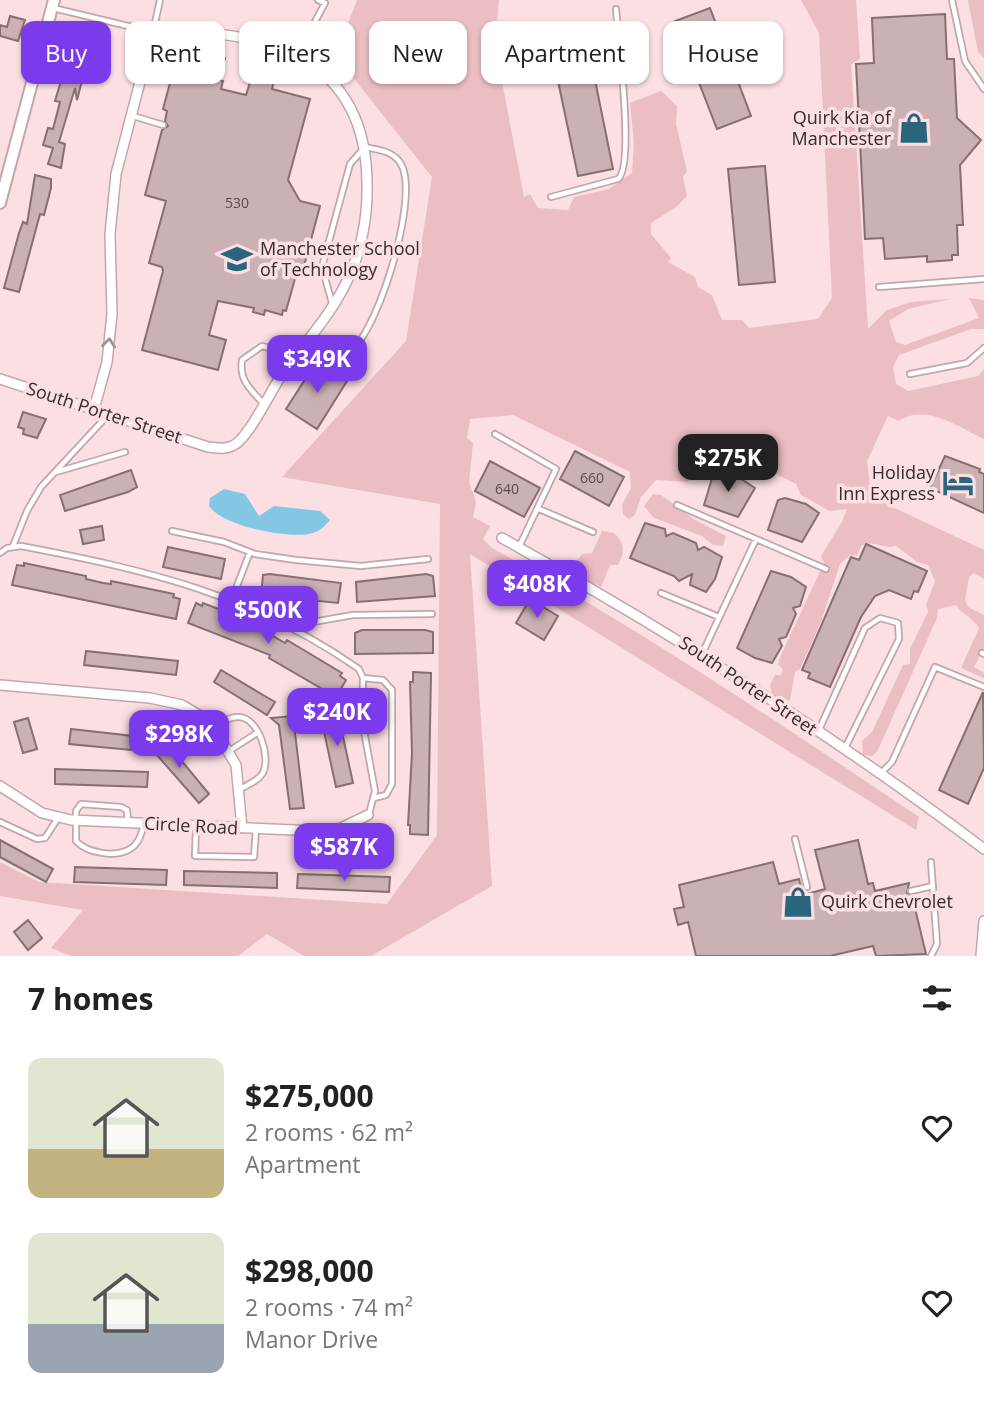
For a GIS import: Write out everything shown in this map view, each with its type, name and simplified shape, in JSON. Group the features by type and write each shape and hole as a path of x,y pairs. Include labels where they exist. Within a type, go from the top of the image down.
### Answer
{"street":[{"path":"0,203 53,4"},
{"path":"94,409 107,362 112,314 112,205 139,84"},
{"path":"263,402 333,305 353,267 362,231 368,192 365,147 356,114 337,84"},
{"name":"South Porter Street","path":"0,379 208,447 233,446 243,438 263,402"},
{"name":"South Porter Street","path":"502,538 701,655 844,750 984,849"},
{"path":"0,685 167,701 197,714 213,729 229,751 240,789 242,828"},
{"name":"Circle Road","path":"2,788 42,813 75,820 306,831 340,829 368,815"},
{"path":"981,956 984,921"}],"lane":[{"path":"156,21 160,0"},
{"path":"315,21 325,3 318,0"},
{"path":"952,0 965,61 984,89"},
{"path":"53,4 125,25"},
{"path":"551,197 618,179 625,172 626,142 616,9"},
{"path":"130,115 163,125"},
{"path":"312,337 348,351 353,349 390,272 403,224 407,182 396,158 365,147 350,163 322,267 333,305"},
{"path":"879,287 984,279"},
{"path":"263,402 240,373 242,360 262,346 273,349 292,362"},
{"path":"910,374 967,363 984,348"},
{"path":"0,553 13,546 35,495 108,414"},
{"path":"495,434 556,469 519,548"},
{"path":"55,472 125,452"},
{"path":"677,505 826,569"},
{"path":"539,509 593,532"},
{"path":"172,531 224,542 250,552 296,560 361,566 428,559"},
{"path":"701,655 756,539"},
{"name":"Circle Road","path":"13,546 186,583 232,599 289,626 354,666 363,678 362,720 374,798 368,815"},
{"path":"232,599 250,552"},
{"path":"661,593 719,617"},
{"path":"289,626 353,615 432,614"},
{"path":"818,733 865,628 880,618 898,623 899,639 844,750"},
{"path":"880,775 891,762 935,667 984,687"},
{"name":"Circle Road","path":"363,678 383,680 392,690 392,785 386,795 374,798"},
{"path":"213,729 227,719 239,716 250,722 257,733 266,758 265,770 258,780 240,789"},
{"path":"229,751 257,733"},
{"path":"0,799 2,788"},
{"path":"128,823 127,810 121,807 81,804 76,811 76,841 86,850 119,853 131,849 139,840 144,824"},
{"path":"0,822 37,839 46,838 58,817"},
{"path":"306,831 308,854 313,858 360,853 352,825"},
{"path":"196,826 195,856 254,857 256,829"},
{"path":"795,839 807,887"},
{"path":"931,862 937,944 931,956"},
{"path":"911,891 933,886"}],"shaded area":[{"path":"357,0 499,0 497,21 481,21 481,84 502,84 524,197 530,194 538,208 568,210 574,197 609,189 632,173 634,144 630,103 661,91 677,106 676,124 687,171 683,177 687,196 676,207 651,223 651,234 671,258 668,262 695,277 698,287 712,295 722,320 742,320 749,328 818,319 832,298 819,33 801,0 856,0 860,59 851,64 868,329 887,310 911,302 950,299 908,309 889,321 896,342 905,345 979,318 969,298 984,300 984,329 971,329 899,355 893,367 896,384 908,391 978,376 984,369 984,439 953,423 931,416 909,416 899,421 888,416 867,461 870,486 886,504 984,550 984,579 974,573 969,577 965,600 968,607 984,615 984,648 974,667 984,673 984,678 961,668 979,628 977,624 956,605 938,609 937,618 877,752 872,756 863,755 862,741 872,732 903,665 910,664 910,649 928,612 926,605 935,581 928,565 917,562 896,546 866,544 861,546 857,556 850,555 840,564 821,622 800,669 795,672 790,700 786,702 772,695 770,685 775,675 781,675 783,670 778,664 781,655 824,563 821,556 847,509 830,511 801,495 796,484 733,453 687,482 656,480 641,497 635,515 629,519 623,514 622,505 631,488 630,472 513,415 470,419 467,438 473,443 469,482 476,502 473,517 490,526 483,539 492,548 655,644 814,747 919,817 916,830 470,554 492,886 371,956 304,956 267,934 238,956 71,956 51,948 83,910 0,896 0,862 39,882 387,904 437,835 440,504 282,477 406,341 432,177 355,80 355,21 349,21"},
{"path":"968,0 984,0 984,58 978,52"},
{"path":"653,494 661,495 695,520 726,536 723,546 713,545 702,536 654,518 644,506"},
{"path":"602,531 614,533 622,544 623,552 618,565 610,565 601,587 587,580 587,576 579,575 576,562 582,554 592,553"}],"water":[{"path":"224,489 245,494 259,516 274,506 320,511 330,520 318,531 302,535 257,530 228,520 209,506 210,498"}],"building":[{"path":"710,8 715,21 675,21"},
{"name":"Quirk Kia of Manchester","path":"945,14 947,59 954,59 957,118 981,140 960,165 963,225 957,225 958,255 952,255 952,260 927,262 927,256 885,259 883,238 865,239 856,64 874,63 872,18"},
{"path":"10,16 25,20 21,21 18,41 0,36 0,25 7,27"},
{"path":"60,84 81,84 77,100 75,88 59,142 65,144 61,168 48,164 53,148 43,145 48,128 53,129 60,102 55,101"},
{"path":"170,84 222,84 221,89 246,95 250,84 273,84 272,89 310,99 288,180 300,201 320,206 304,266 299,264 286,311 283,310 282,315 265,310 264,315 253,312 254,308 218,301 209,335 226,340 218,370 142,350 163,271 162,267 149,263 166,201 145,195 162,130 168,126 165,121 167,111 163,109"},
{"path":"559,84 596,84 613,169 578,176"},
{"path":"700,84 739,84 751,116 717,129"},
{"path":"765,166 775,282 739,285 728,169"},
{"path":"35,175 51,179 51,188 44,215 40,214 19,292 4,288 19,233 23,222 27,224"},
{"path":"317,361 347,381 317,429 286,409"},
{"path":"23,412 46,419 37,438 23,434 24,429 18,427"},
{"path":"575,451 624,477 609,506 560,479"},
{"name":"Holiday Inn Express","path":"945,456 980,469 979,472 984,474 984,513 930,488"},
{"path":"490,461 540,488 524,517 475,491"},
{"path":"131,470 137,487 65,511 60,495"},
{"path":"720,473 741,479 755,488 738,517 704,505 713,475"},
{"path":"785,498 806,504 819,513 802,542 768,530 778,500"},
{"path":"645,523 665,529 666,536 673,533 696,543 698,550 704,547 722,557 715,579 706,592 690,585 692,574 679,581 674,576 630,558"},
{"path":"102,526 104,540 83,544 80,530"},
{"path":"866,544 927,571 918,592 914,591 911,599 889,590 875,596 861,617 830,687 808,678 810,673 802,670 851,557 859,560"},
{"path":"168,547 225,559 221,579 163,567"},
{"path":"24,563 86,576 86,579 103,583 111,584 111,581 174,594 173,597 180,599 176,619 12,585 17,565 24,566"},
{"path":"771,571 791,577 806,587 800,606 793,608 796,614 786,637 779,639 782,646 772,663 755,658 737,648"},
{"path":"426,574 433,576 435,596 357,602 356,582"},
{"path":"263,575 341,583 338,603 261,595"},
{"path":"530,599 558,616 544,640 516,623"},
{"path":"196,603 202,606 203,603 263,626 261,629 285,643 287,640 342,673 340,676 346,680 336,697 269,658 270,655 188,623"},
{"path":"362,630 433,632 433,653 355,654 355,633"},
{"path":"86,651 178,661 176,675 84,665"},
{"path":"221,670 275,702 267,715 214,682"},
{"path":"413,672 431,673 428,835 410,834 408,825 412,753 410,682 413,682"},
{"path":"983,692 984,768 968,804 939,790"},
{"path":"337,709 353,783 336,787 320,713"},
{"path":"293,716 304,808 290,809 279,725 271,718"},
{"path":"28,718 37,749 23,753 14,722"},
{"path":"71,729 133,736 131,750 69,744"},
{"path":"162,737 209,794 199,803 150,747"},
{"path":"55,769 148,772 147,787 55,784"},
{"path":"0,840 53,869 46,882 0,857"},
{"name":"Quirk Chevrolet","path":"858,840 868,884 873,883 875,891 909,883 907,893 912,896 926,954 876,956 873,946 830,956 696,956 688,922 678,925 674,909 684,907 679,885 773,862 779,884 799,879 803,895 825,889 815,850"},
{"path":"75,867 167,870 166,885 74,882"},
{"path":"184,871 277,873 277,888 184,885"},
{"path":"298,874 390,877 389,892 297,888"},
{"path":"28,920 42,938 28,950 14,932"}],"place":[{"name":"Quirk Kia of Manchester","path":"914,128"},
{"name":"Manchester School of Technology","path":"237,259"},
{"name":"Holiday Inn Express","path":"958,483"},
{"name":"Quirk Chevrolet","path":"798,902"}]}
